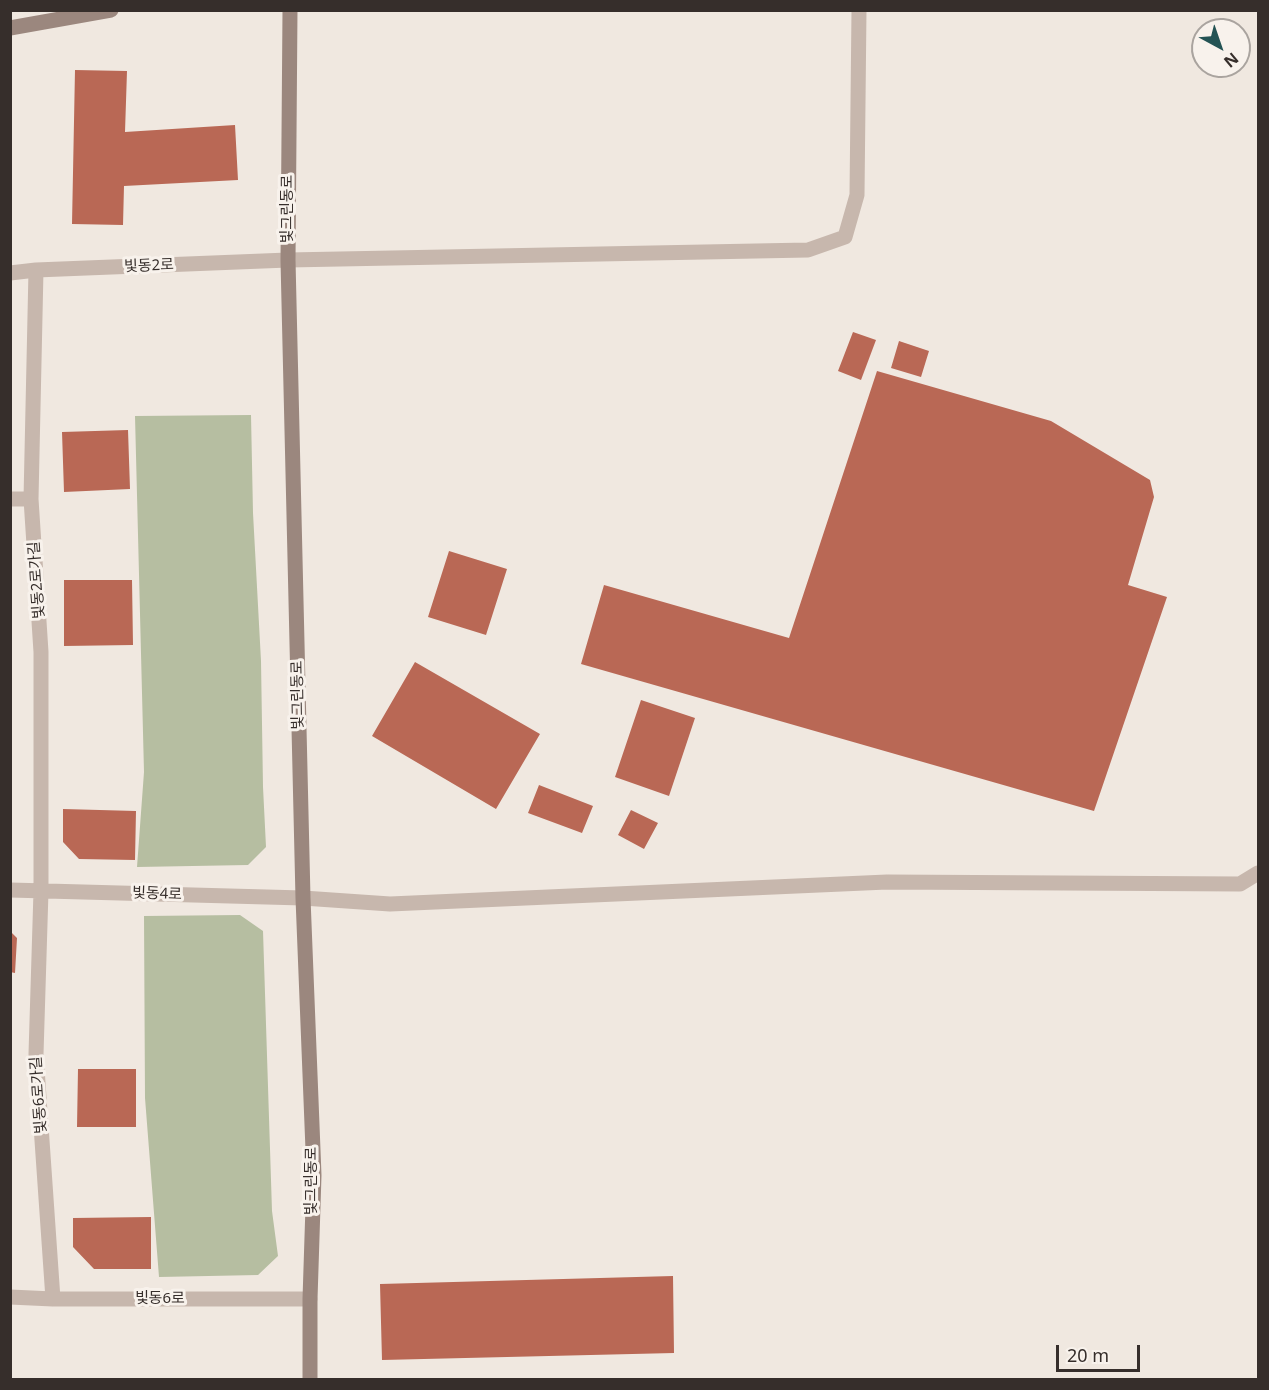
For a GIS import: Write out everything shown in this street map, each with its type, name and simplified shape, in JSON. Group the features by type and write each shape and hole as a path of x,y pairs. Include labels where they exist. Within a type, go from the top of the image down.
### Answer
{"street":[{"path":"10,28 111,10"},
{"name":"빛그린동로","path":"290,10 288,260 303,898 314,1175 310,1380"},
{"name":"빛동2로","path":"10,273 288,260 808,250 845,237 857,195 859,10"},
{"name":"빛동2로가길","path":"36,270 32,499 41,652 41,891"},
{"path":"10,499 32,499"},
{"name":"빛동4로","path":"10,890 303,898 390,904 887,882 1240,884 1258,873"},
{"name":"빛동6로가길","path":"41,891 36,1054 53,1299"},
{"name":"빛동6로","path":"10,1297 310,1299"}],"green space":[{"path":"251,415 266,847 248,865 137,867 144,772 135,416"},
{"path":"240,915 263,931 272,1211 278,1256 258,1275 159,1277 145,1098 144,916"}],"building":[{"path":"75,70 127,71 125,132 235,125 238,180 124,186 123,225 72,224"},
{"path":"853,332 876,340 861,380 838,371"},
{"path":"899,341 929,351 921,377 891,368"},
{"path":"877,371 1051,421 1150,480 1154,497 1128,585 1167,597 1094,811 581,664 604,585 789,638"},
{"path":"128,430 130,489 64,492 62,432"},
{"path":"449,551 507,569 486,635 428,617"},
{"path":"64,580 132,580 133,645 64,646"},
{"path":"415,662 540,734 496,809 372,736"},
{"path":"641,700 695,718 669,796 615,777"},
{"path":"539,785 593,806 582,833 528,813"},
{"path":"63,809 136,811 135,860 79,859 63,842"},
{"path":"631,810 658,823 644,849 618,835"},
{"path":"10,931 17,938 15,973 10,972"},
{"path":"78,1069 136,1069 136,1127 77,1127"},
{"path":"151,1217 151,1269 94,1269 73,1247 73,1218"},
{"path":"673,1276 674,1353 382,1360 380,1284"}]}
